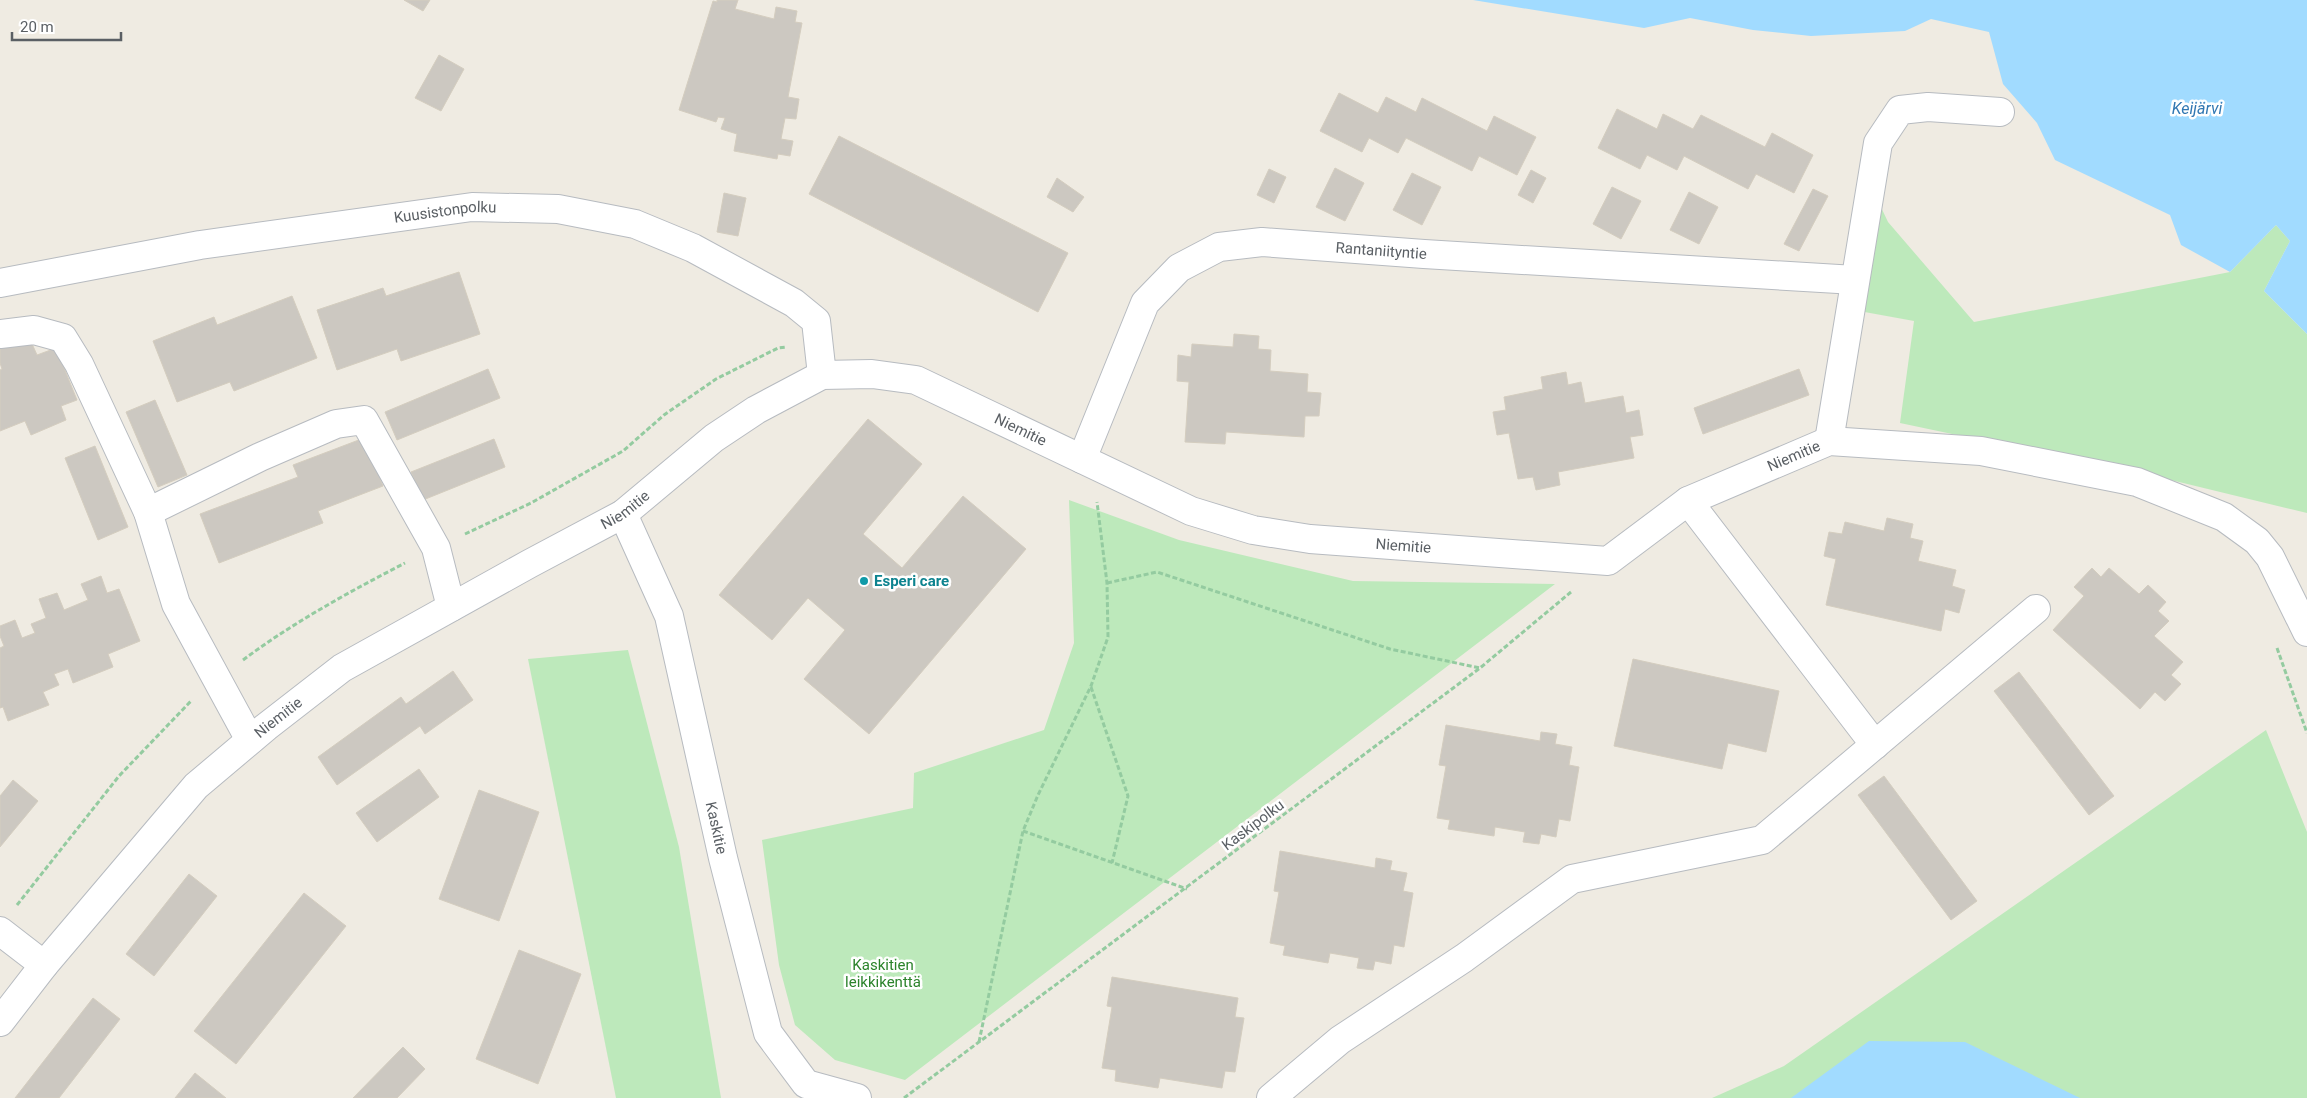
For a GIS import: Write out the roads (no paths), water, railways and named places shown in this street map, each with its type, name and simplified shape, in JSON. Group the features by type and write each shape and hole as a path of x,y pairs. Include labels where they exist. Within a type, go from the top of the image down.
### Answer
{"street":[{"path":"1829,441 1878,143 1900,110 1928,107 2000,112"},
{"name":"Kuusistonpolku","path":"0,283 200,245 472,206 558,209 635,224 693,248 794,303 816,321 822,375"},
{"name":"Rantaniityntie","path":"1092,464 1145,303 1179,268 1219,247 1262,242 1424,254 1855,280"},
{"path":"0,334 34,330 63,338 79,364 148,512 176,604 250,740"},
{"name":"Niemitie","path":"0,1022 44,965 196,786 250,740 342,668 450,607 623,514 714,438 756,410 822,375 872,374 916,380 1191,511 1253,530 1310,539 1608,561 1688,501 1829,441 1980,450 2137,482 2224,517 2257,541 2270,557 2307,632"},
{"path":"148,512 260,456 336,424 364,420 436,548 450,607"},
{"path":"1688,501 1875,745"},
{"name":"Kaskitie","path":"623,514 669,616 724,858 768,1033 806,1084 857,1098"},
{"path":"1271,1098 1340,1040 1464,958 1572,879 1762,840 2036,609"},
{"path":"6,921 44,965"}],"water":[{"name":"Keijärvi","path":"1473,0 2307,0 2307,334 2264,291 2290,241 2276,225 2230,272 2181,245 2170,215 2055,160 2037,123 2003,84 1989,32 1931,19 1905,31 1811,36 1753,30 1690,18 1644,28"},
{"path":"1869,1041 1965,1042 2080,1098 1791,1098"}],"place":[{"name":"Esperi care","path":"864,581"}],"park label":[{"name":"Kaskitien leikkikenttä","path":"883,974"}]}
